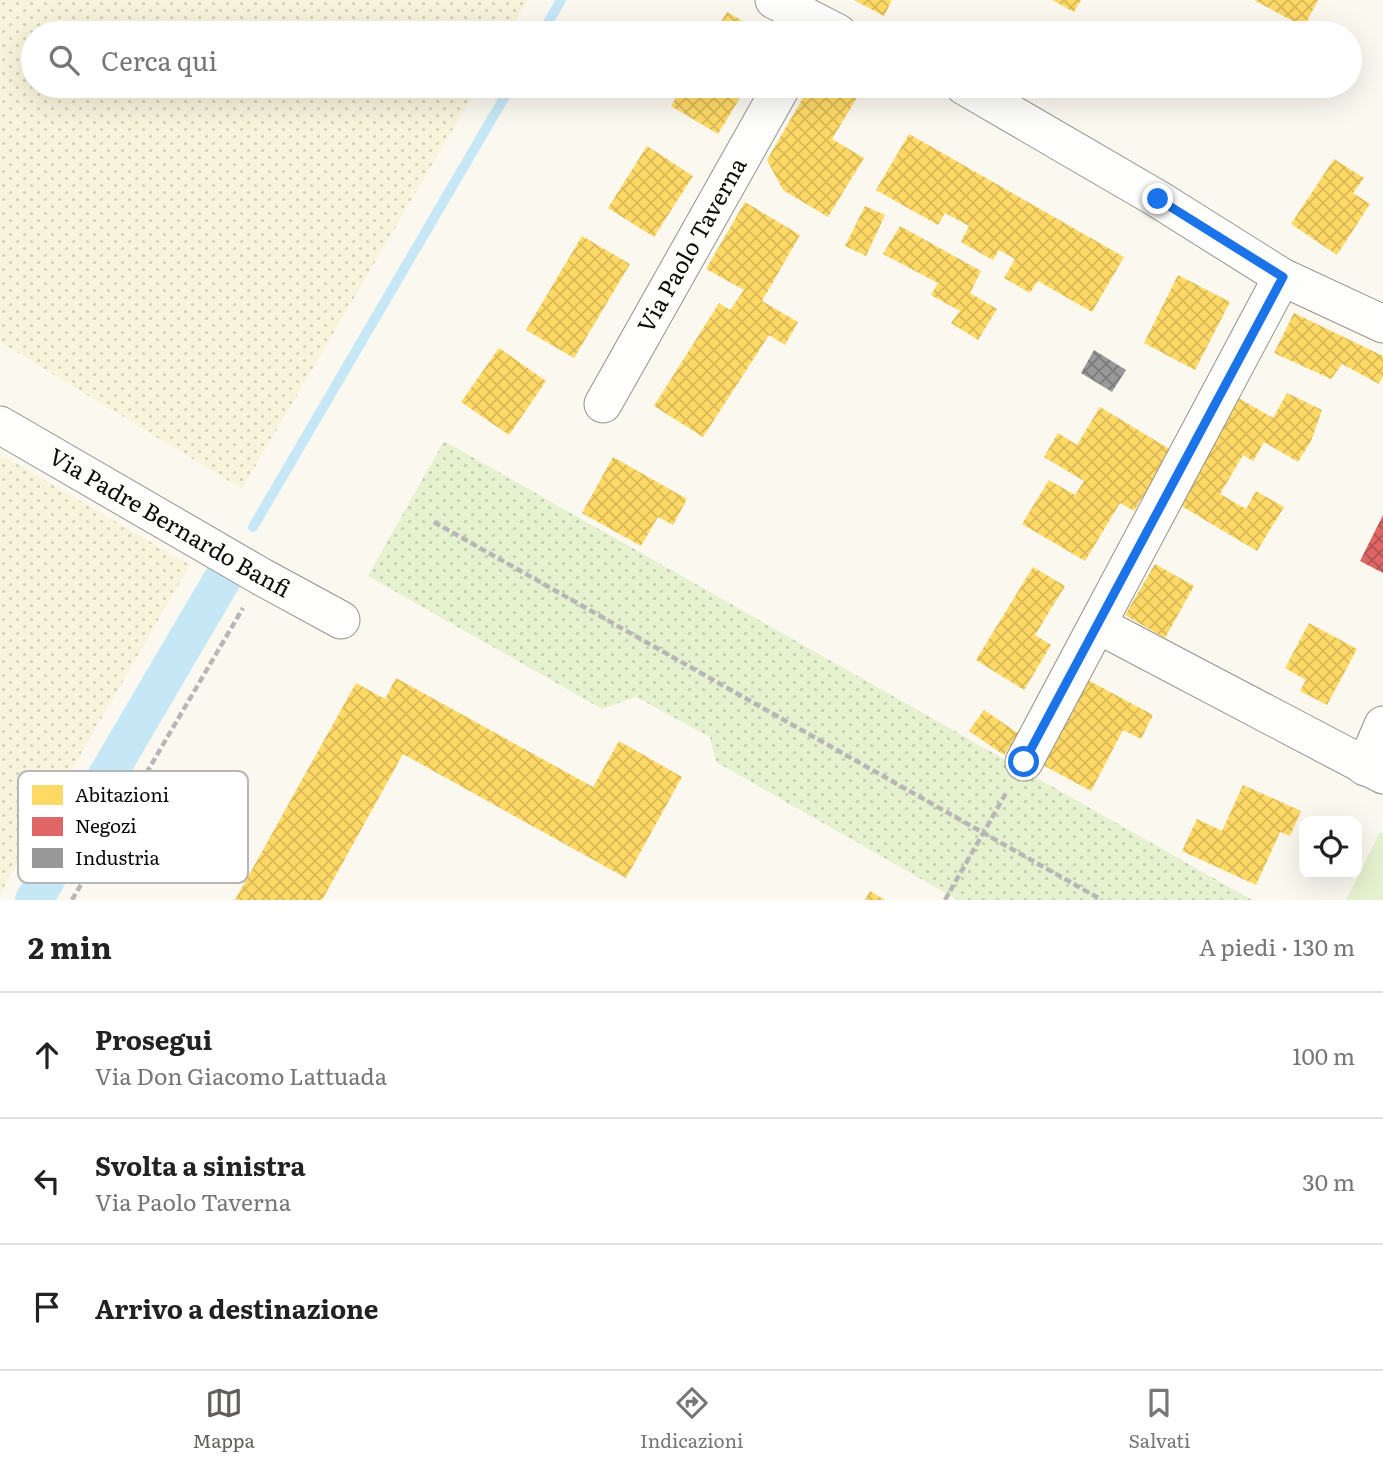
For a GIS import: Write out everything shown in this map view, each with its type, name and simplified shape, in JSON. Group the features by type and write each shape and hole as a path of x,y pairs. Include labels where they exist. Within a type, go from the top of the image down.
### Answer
{"street":[{"path":"774,0 808,21"},
{"name":"Via Paolo Taverna","path":"603,404 775,98"},
{"path":"985,98 1158,199 1283,277 1383,324"},
{"path":"1024,762 1283,277"},
{"name":"Via Padre Bernardo Banfi","path":"0,425 341,620"},
{"path":"1098,625 1374,771 1383,724"}],"path":[{"path":"434,522 1102,900"},
{"path":"148,771 262,577"},
{"path":"945,900 1024,762"},
{"path":"72,900 82,883"}],"shaded area":[{"path":"0,0 528,0 515,21 21,21 21,98 471,98 242,489 0,342"},
{"path":"0,454 190,565 71,771 18,771 18,863 0,894"}],"green space":[{"path":"444,441 1252,900 958,900 716,762 710,737 636,697 602,709 368,576"},
{"path":"1380,832 1383,833 1383,900 1346,900 1356,879 1362,879 1362,868"}],"building: Abitazioni":[{"path":"854,0 892,0 884,16"},
{"path":"1052,0 1081,0 1074,12"},
{"path":"1254,0 1318,0 1307,21 1293,21"},
{"path":"727,12 743,21 721,21"},
{"path":"676,98 740,98 718,134 671,106"},
{"path":"803,98 857,98 832,139 864,158 828,217 783,190 767,160"},
{"path":"909,134 1124,257 1092,312 1038,281 1030,293 1004,278 1015,259 999,250 993,260 961,242 969,226 945,213 938,225 876,190"},
{"path":"647,146 693,176 654,237 608,208"},
{"path":"1334,159 1364,178 1353,193 1370,204 1337,255 1291,224"},
{"path":"745,202 800,235 762,301 798,322 785,345 769,335 703,437 654,406 719,303 730,310 744,290 706,269"},
{"path":"865,206 885,215 866,256 845,246"},
{"path":"900,226 981,271 970,293 997,309 978,340 951,323 960,311 931,295 938,283 883,254"},
{"path":"582,236 630,264 574,358 526,330"},
{"path":"1178,275 1230,302 1195,370 1144,343"},
{"path":"1294,313 1383,356 1383,376 1379,384 1342,364 1331,379 1274,353"},
{"path":"499,348 546,381 509,435 461,402"},
{"path":"1287,393 1322,410 1311,441 1298,462 1264,442 1253,461 1243,455 1220,494 1246,509 1256,491 1284,507 1257,551 1173,501 1235,396 1273,418"},
{"path":"1100,407 1171,450 1134,511 1120,503 1085,561 1022,524 1049,480 1075,495 1084,481 1044,457 1058,433 1077,445"},
{"path":"613,457 687,499 673,525 658,517 641,546 582,513"},
{"path":"1155,564 1194,586 1165,638 1125,615"},
{"path":"1033,567 1065,586 1035,635 1051,645 1024,690 976,660"},
{"path":"1309,623 1357,649 1327,705 1300,691 1306,680 1285,668"},
{"path":"396,678 593,787 619,741 682,777 626,878 403,754 322,900 235,900 244,883 248,883 248,877 356,683 385,699"},
{"path":"1086,679 1153,715 1141,739 1123,730 1091,791 1041,764"},
{"path":"984,710 1019,734 1004,755 969,731"},
{"path":"1243,785 1301,811 1290,836 1280,832 1256,885 1182,851 1197,819 1222,831"},
{"path":"870,891 885,900 865,900"}],"building: Negozi":[{"path":"1383,515 1383,573 1360,561"}],"building: Industria":[{"path":"1094,350 1126,370 1112,392 1081,373"}],"waterway":[{"path":"549,21 561,0"},
{"path":"253,527 504,98"},
{"path":"110,771 223,578"},
{"path":"34,900 44,883"}],"route":[{"path":"1024,762 1283,277 1158,199"}]}
